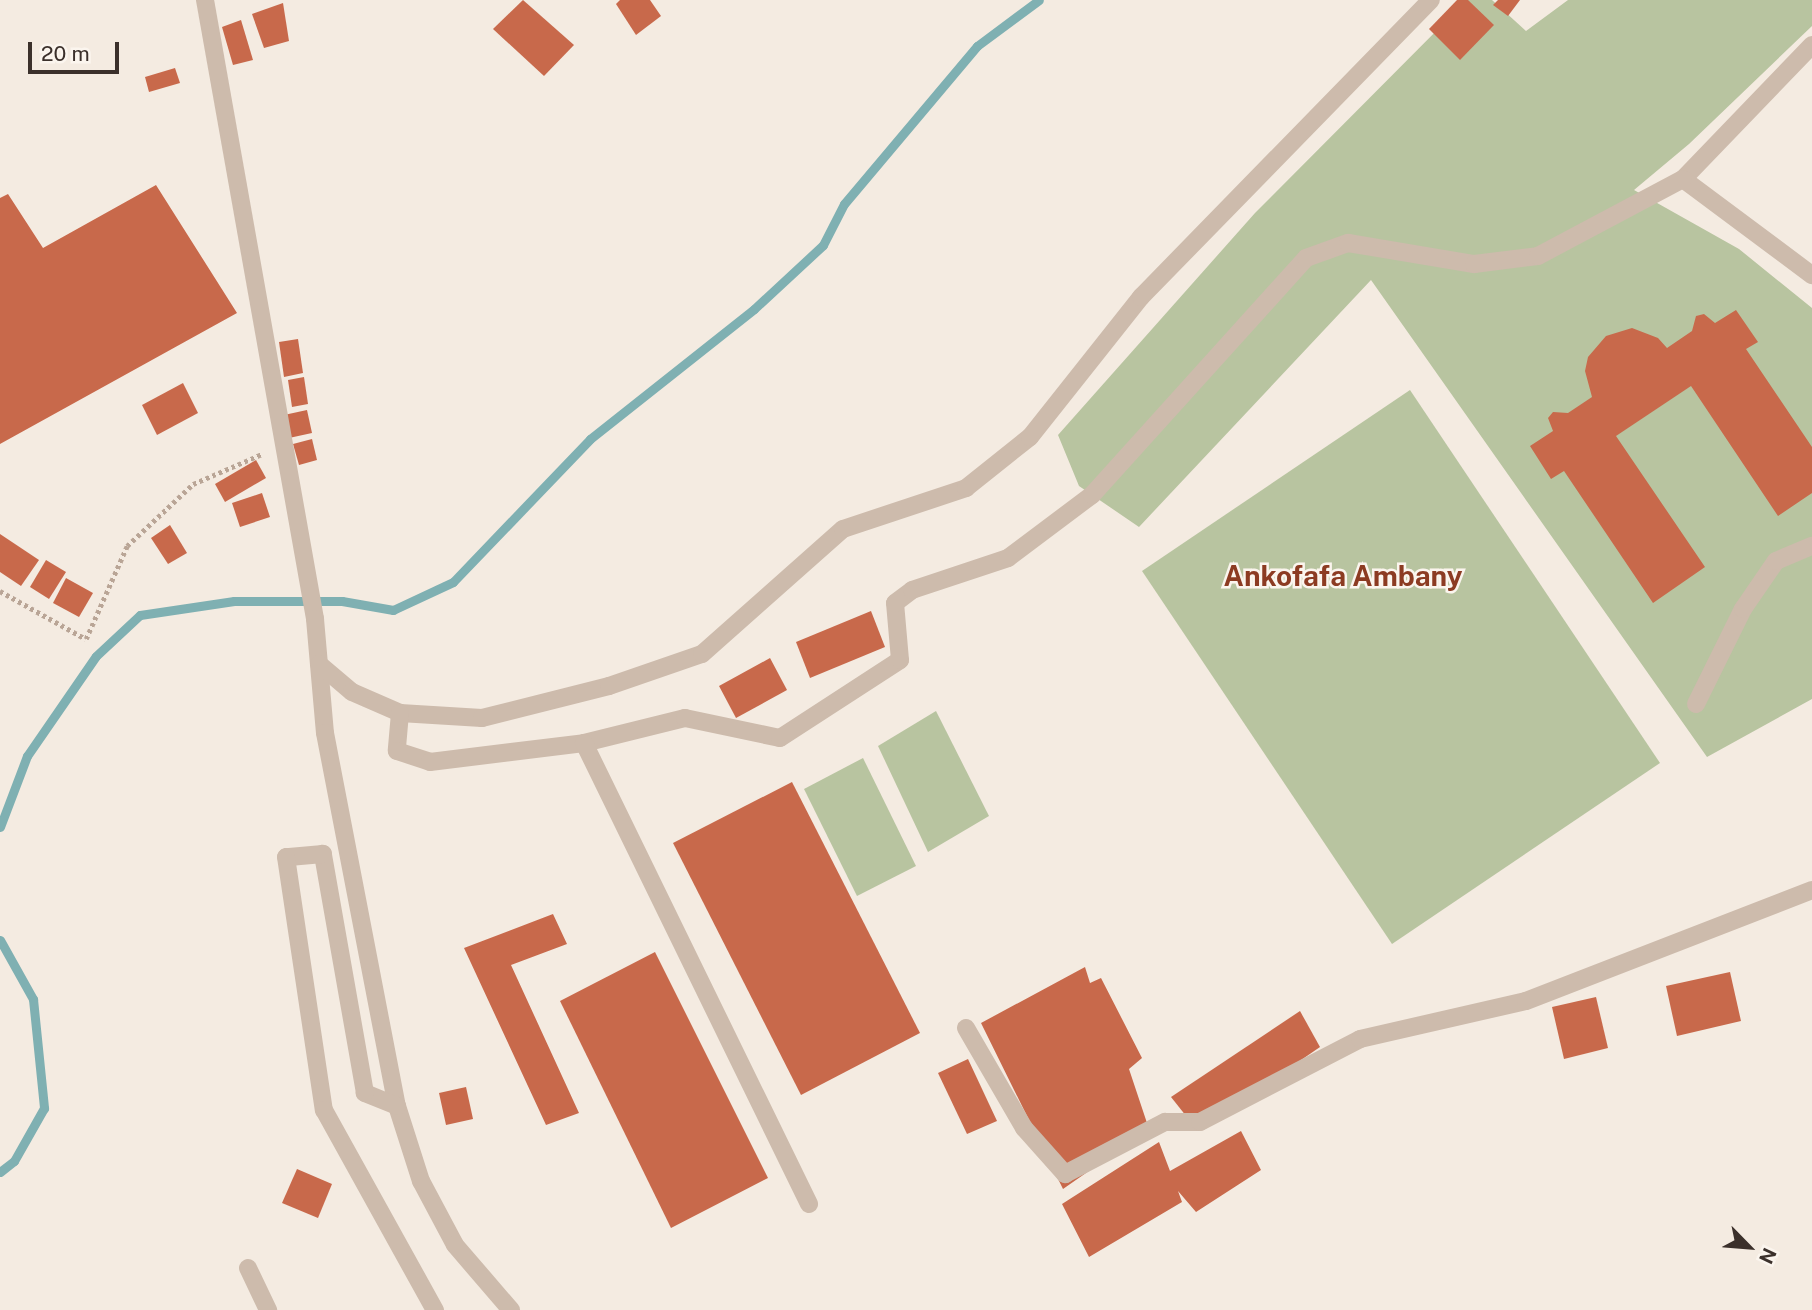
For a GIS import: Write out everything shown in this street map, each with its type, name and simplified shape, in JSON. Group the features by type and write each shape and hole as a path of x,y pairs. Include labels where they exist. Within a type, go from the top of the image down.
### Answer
{"street":[{"path":"205,0 315,619 325,733 397,1106 421,1181 455,1245 511,1310"},
{"path":"319,664 352,692 400,713 482,718 609,686 702,654 843,529 966,488 1030,437 1141,297 1431,0"},
{"path":"400,713 397,751 430,762 584,743 685,719 780,738 900,660 895,603 912,590 1007,558 1092,495 1306,258 1348,243 1474,264 1538,256 1683,179 1812,45"},
{"path":"1683,179 1812,275"},
{"path":"1696,704 1743,609 1776,561 1812,546"},
{"path":"584,743 809,1204"},
{"path":"397,1106 365,1093 323,853 286,858 324,1110 435,1310"},
{"path":"966,1028 1024,1128 1065,1174 1165,1122 1200,1122 1360,1039 1526,1001 1812,890"},
{"path":"248,1268 268,1310"}],"path":[{"path":"0,591 86,639 127,547 192,484 282,445"}],"green space":[{"path":"1467,0 1492,0 1526,31 1568,0 1812,0 1812,26 1689,144 1634,190 1739,249 1812,308 1812,699 1707,757 1371,280 1139,527 1079,486 1058,435 1255,213"},
{"path":"1410,390 1660,763 1392,944 1142,571"},
{"path":"936,711 989,816 928,852 878,746"},
{"path":"863,758 916,866 857,896 804,789"}],"building":[{"path":"523,0 574,45 544,76 493,29"},
{"path":"620,0 650,0 661,16 636,35 616,4"},
{"path":"1457,0 1468,0 1494,25 1460,60 1429,29"},
{"path":"1498,0 1520,0 1508,16 1493,5"},
{"path":"283,3 289,41 264,48 252,14"},
{"path":"241,20 253,60 233,65 222,27"},
{"path":"175,68 180,83 149,92 145,77"},
{"path":"156,185 237,313 0,444 0,198 8,194 43,248"},
{"path":"1736,310 1758,342 1746,349 1812,447 1812,493 1778,516 1691,386 1616,436 1705,567 1653,603 1564,471 1551,479 1530,446 1553,431 1548,418 1553,412 1568,413 1592,397 1585,371 1588,357 1606,336 1632,328 1658,338 1667,348 1692,331 1696,316 1704,314 1715,323"},
{"path":"298,339 303,373 284,377 279,342"},
{"path":"304,377 308,404 292,407 288,380"},
{"path":"183,383 198,413 157,435 142,405"},
{"path":"307,410 312,433 289,438 284,415"},
{"path":"312,439 317,460 299,465 293,444"},
{"path":"256,460 266,478 225,502 215,484"},
{"path":"262,493 270,517 240,527 232,503"},
{"path":"170,525 187,553 168,564 151,538"},
{"path":"0,534 39,560 21,586 0,572"},
{"path":"46,560 66,572 49,599 30,587"},
{"path":"66,578 93,593 79,617 53,603"},
{"path":"871,611 885,647 810,678 796,642"},
{"path":"770,658 787,690 736,718 719,686"},
{"path":"792,782 920,1033 801,1095 673,843"},
{"path":"553,914 567,944 511,965 579,1113 546,1125 464,948"},
{"path":"655,952 768,1178 671,1228 560,1001"},
{"path":"1085,967 1090,983 1101,978 1142,1058 1129,1069 1149,1129 1063,1189 981,1023"},
{"path":"1730,972 1741,1021 1677,1036 1666,986"},
{"path":"1596,997 1608,1048 1564,1059 1552,1007"},
{"path":"1300,1011 1320,1047 1198,1131 1171,1097"},
{"path":"968,1059 997,1121 967,1134 938,1073"},
{"path":"466,1087 473,1119 446,1125 439,1093"},
{"path":"1241,1131 1261,1170 1196,1212 1178,1191 1182,1202 1089,1257 1062,1204 1159,1142 1170,1171"},
{"path":"297,1169 332,1184 318,1218 282,1203"}],"waterway":[{"path":"0,827 27,756 96,656 140,615 234,601 342,601 393,610 453,582 590,439 754,309 823,245 844,204 977,46 1039,0"},
{"path":"0,940 33,999 44,1108 14,1161 0,1172"}],"district":[{"name":"Ankofafa Ambany","path":"1343,576"}]}
